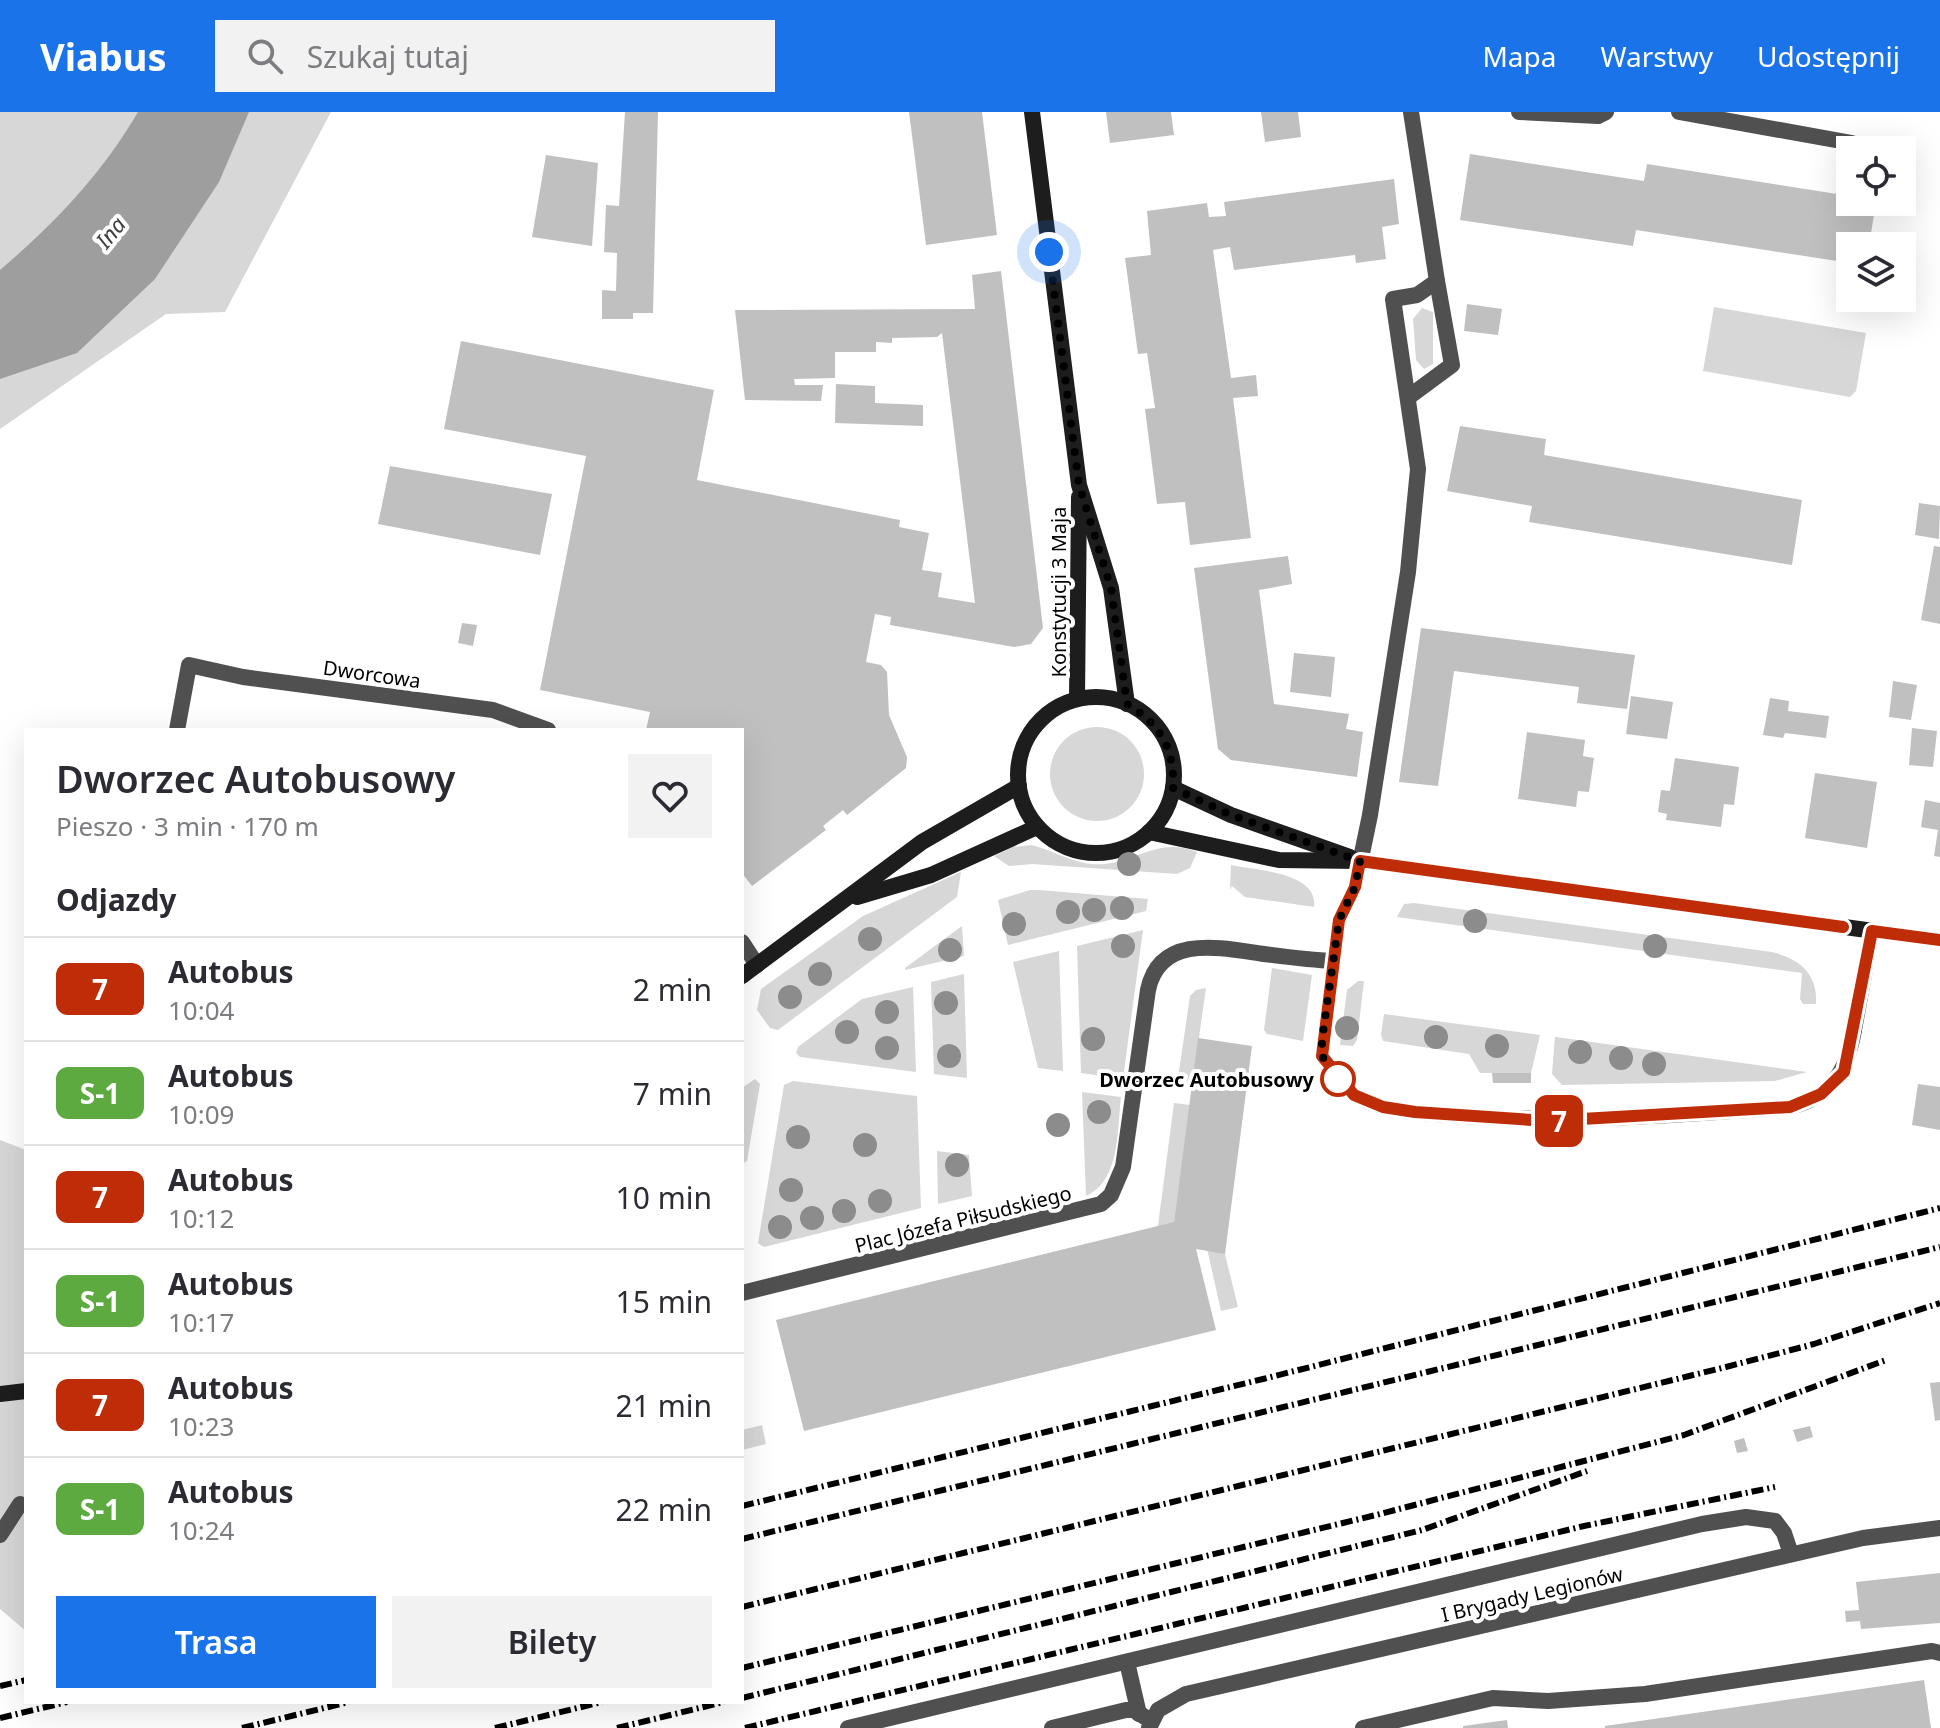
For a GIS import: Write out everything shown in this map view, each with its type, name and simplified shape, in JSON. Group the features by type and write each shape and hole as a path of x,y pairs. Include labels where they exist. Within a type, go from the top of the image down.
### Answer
{"street":[{"name":"Konstytucji 3 Maja","path":"1032,112 1079,485 1075,588 1077,699"},
{"path":"1410,396 1452,365 1411,112"},
{"path":"1519,112 1598,116 1606,112"},
{"path":"1679,112 1836,140"},
{"path":"1437,281 1417,295 1393,299 1410,396 1418,469 1408,572 1355,887 1339,920 1322,1056 1354,1095 1383,1107 1415,1112 1547,1121 1790,1107 1821,1094 1839,1078 1854,1030 1872,931"},
{"name":"Konstytucji 3 Maja","path":"1079,485 1111,588 1127,704"},
{"name":"Dworcowa","path":"177,728 189,665 243,677 493,710 542,728"},
{"path":"1094,697 1127,704 1155,723 1165,738 1174,771 1173,788 1165,812 1149,832 1123,849 1092,853 1062,846 1037,827 1028,814 1019,786 1018,765 1031,731 1043,717 1077,699 1094,697"},
{"path":"744,975 922,842 1019,786"},
{"path":"1173,788 1231,815 1360,861"},
{"path":"844,901 931,875 1037,827"},
{"path":"1149,832 1279,860 1360,861 1940,940"},
{"path":"744,945 757,965"},
{"name":"Plac Józefa Piłsudskiego","path":"744,1293 1101,1204 1116,1187 1123,1167 1148,990 1157,967 1174,953 1207,946 1333,961"},
{"path":"0,1394 24,1391"},
{"path":"0,1513 23,1501"},
{"path":"0,1535 23,1501"},
{"path":"848,1728 1746,1517 1775,1521 1784,1533 1791,1554"},
{"name":"I Brygady Legionów","path":"1146,1721 1171,1700 1186,1694 1863,1538 1940,1528"},
{"path":"1363,1728 1493,1698 1548,1701 1645,1694 1800,1669 1932,1651 1940,1653"},
{"path":"1127,1662 1146,1721"},
{"path":"1052,1728 1126,1710 1146,1721"}],"shaded area":[{"path":"0,112 331,112 225,312 166,314 0,429"},
{"path":"1714,307 1866,333 1856,391 1850,397 1703,371"},
{"path":"1422,308 1433,312 1433,364 1424,369 1416,360 1413,319"},
{"path":"1097,727 1115,731 1130,741 1140,756 1144,774 1140,792 1130,807 1115,817 1097,821 1079,817 1064,807 1054,792 1050,774 1054,756 1064,741 1079,731"},
{"path":"1031,845 1076,861 1095,864 1117,862 1161,848 1184,848 1197,852 1190,868 1177,874 1032,864 1009,866 994,856 1013,847"},
{"path":"1231,865 1268,871 1296,880 1313,895 1314,907 1245,897 1232,886 1230,890"},
{"path":"961,872 957,897 778,1030 770,1028 757,1010 761,989 863,916"},
{"path":"1030,890 1148,899 1146,911 1008,945 998,900"},
{"path":"1404,904 1772,952 1791,959 1805,969 1814,984 1816,1004 1803,1004 1800,999 1802,973 1397,917"},
{"path":"962,926 964,956 905,970 905,968"},
{"path":"1143,930 1123,1079 1081,1073 1077,946"},
{"path":"1059,951 1063,1071 1038,1068 1013,962"},
{"path":"1272,968 1312,975 1303,1041 1267,1034 1264,1030"},
{"path":"964,974 967,1078 934,1074 931,982"},
{"path":"1358,981 1364,981 1357,1040 1353,1046 1340,1045 1347,990"},
{"path":"913,987 916,1072 800,1057 796,1053 798,1047 862,999"},
{"path":"1206,988 1192,1087 1177,1085 1190,996 1196,990"},
{"path":"1384,1014 1540,1035 1531,1073 1480,1073 1469,1054 1383,1041"},
{"path":"1555,1037 1807,1072 1775,1081 1562,1085 1552,1074"},
{"path":"755,1079 760,1084 747,1161 744,1163 744,1087"},
{"path":"793,1081 917,1096 921,1208 764,1247 758,1243 784,1085"},
{"path":"1082,1092 1121,1097 1111,1166 1106,1178 1086,1196"},
{"path":"1174,1103 1190,1105 1171,1244 1156,1241"},
{"path":"0,1140 24,1149 24,1629 0,1609"},
{"path":"937,1151 969,1155 972,1196 938,1204"},
{"path":"1206,1244 1223,1246 1238,1307 1221,1311"},
{"path":"762,1425 766,1444 744,1450 744,1430"}],"water":[{"name":"Ina","path":"138,112 249,112 219,182 155,279 77,353 0,379 0,270 76,197 109,157"}],"building":[{"path":"625,112 658,112 653,313 633,313 633,319 602,319 602,290 616,291 617,253 604,252 606,205 619,206"},
{"path":"909,112 982,112 997,235 926,245"},
{"path":"1106,112 1171,112 1174,135 1110,143"},
{"path":"1261,112 1298,112 1301,137 1265,142"},
{"path":"1470,154 1644,181 1647,164 1836,194 1836,216 1874,216 1871,232 1836,232 1836,261 1636,230 1633,246 1460,220"},
{"path":"546,155 598,163 592,246 532,237"},
{"path":"1394,179 1399,224 1382,227 1386,259 1356,263 1355,255 1234,270 1230,247 1213,250 1231,378 1256,375 1258,396 1233,398 1251,538 1190,545 1185,502 1157,504 1145,409 1155,408 1147,353 1138,354 1125,258 1151,255 1147,211 1207,203 1209,217 1226,216 1224,202"},
{"path":"1001,271 1043,628 1031,644 1014,647 890,625 891,617 875,614 866,662 881,665 887,672 889,715 907,757 906,768 847,815 843,810 823,826 826,830 752,886 744,876 744,728 646,728 650,712 540,690 586,456 444,429 461,341 714,390 697,480 900,520 899,527 929,533 922,570 942,573 938,597 975,603 942,333 937,337 892,338 892,343 876,342 876,352 835,352 835,378 794,379 795,385 823,385 821,401 745,400 735,310 975,309 972,275"},
{"path":"1467,304 1502,309 1498,335 1464,331"},
{"path":"836,384 875,386 875,403 923,405 923,426 835,423"},
{"path":"1460,426 1546,439 1544,455 1802,500 1792,565 1529,522 1532,506 1447,491"},
{"path":"390,466 552,494 540,555 378,524"},
{"path":"1919,503 1940,506 1939,539 1915,535"},
{"path":"1934,546 1940,547 1940,624 1921,620"},
{"path":"1288,556 1292,584 1259,590 1274,704 1349,714 1346,729 1363,732 1357,777 1231,760 1218,749 1194,568"},
{"path":"462,623 477,625 473,646 458,643"},
{"path":"1421,628 1635,655 1627,709 1577,703 1579,687 1454,671 1438,786 1399,782"},
{"path":"1294,653 1335,657 1331,697 1290,692"},
{"path":"1893,681 1917,685 1911,720 1889,717"},
{"path":"1631,696 1673,702 1667,739 1626,734"},
{"path":"1770,698 1789,701 1788,711 1829,716 1826,738 1785,733 1783,738 1763,735"},
{"path":"1912,728 1937,731 1933,767 1909,765"},
{"path":"1527,732 1585,740 1583,756 1594,758 1589,792 1578,791 1576,807 1518,799"},
{"path":"1675,758 1739,767 1734,805 1724,804 1721,827 1666,820 1667,814 1658,812 1661,790 1670,791"},
{"path":"1815,773 1877,782 1867,848 1805,838"},
{"path":"1925,800 1940,803 1940,857 1934,856 1938,830 1921,827"},
{"path":"1198,1038 1252,1046 1225,1254 1196,1249 1216,1330 804,1431 776,1320 1174,1222"},
{"path":"1492,1073 1531,1073 1531,1083 1493,1083"},
{"path":"1918,1084 1940,1087 1940,1130 1912,1125"},
{"path":"1940,1382 1940,1420 1935,1421 1930,1383"},
{"path":"1810,1426 1813,1437 1797,1442 1793,1430"},
{"path":"1744,1438 1748,1451 1737,1453 1734,1441"},
{"path":"1940,1573 1940,1623 1861,1629 1860,1621 1846,1622 1845,1611 1859,1610 1856,1582"},
{"path":"1924,1680 1931,1728 1605,1728 1605,1726"},
{"path":"1507,1720 1508,1728 1463,1728 1463,1726"}],"railway":[{"path":"744,1506 1263,1379 1940,1208"},
{"path":"744,1539 1940,1247"},
{"path":"744,1607 1726,1367 1814,1344 1940,1303"},
{"path":"744,1668 1376,1515 1684,1435 1886,1360"},
{"path":"744,1698 1422,1530 1587,1471"},
{"path":"745,1728 1584,1526 1775,1487"},
{"path":"0,1686 24,1680"},
{"path":"0,1718 59,1704"},
{"path":"242,1728 341,1704"},
{"path":"495,1728 594,1704"},
{"path":"617,1728 716,1704"}],"bus line":[{"name":"7","path":"1843,927 1360,861 1355,887 1339,920 1322,1056 1340,1082 1354,1095 1383,1107 1415,1112 1547,1121 1676,1116 1790,1107 1821,1094 1844,1072 1872,931 1940,940"}],"place":[{"name":"Dworzec Autobusowy","path":"1338,1079"}],"route":[{"path":"1049,252 1079,485 1111,588 1127,704 1155,723 1165,738 1174,771 1173,788 1231,815 1360,861 1355,887 1339,920 1322,1040 1322,1056 1340,1082 1338,1079"}]}
